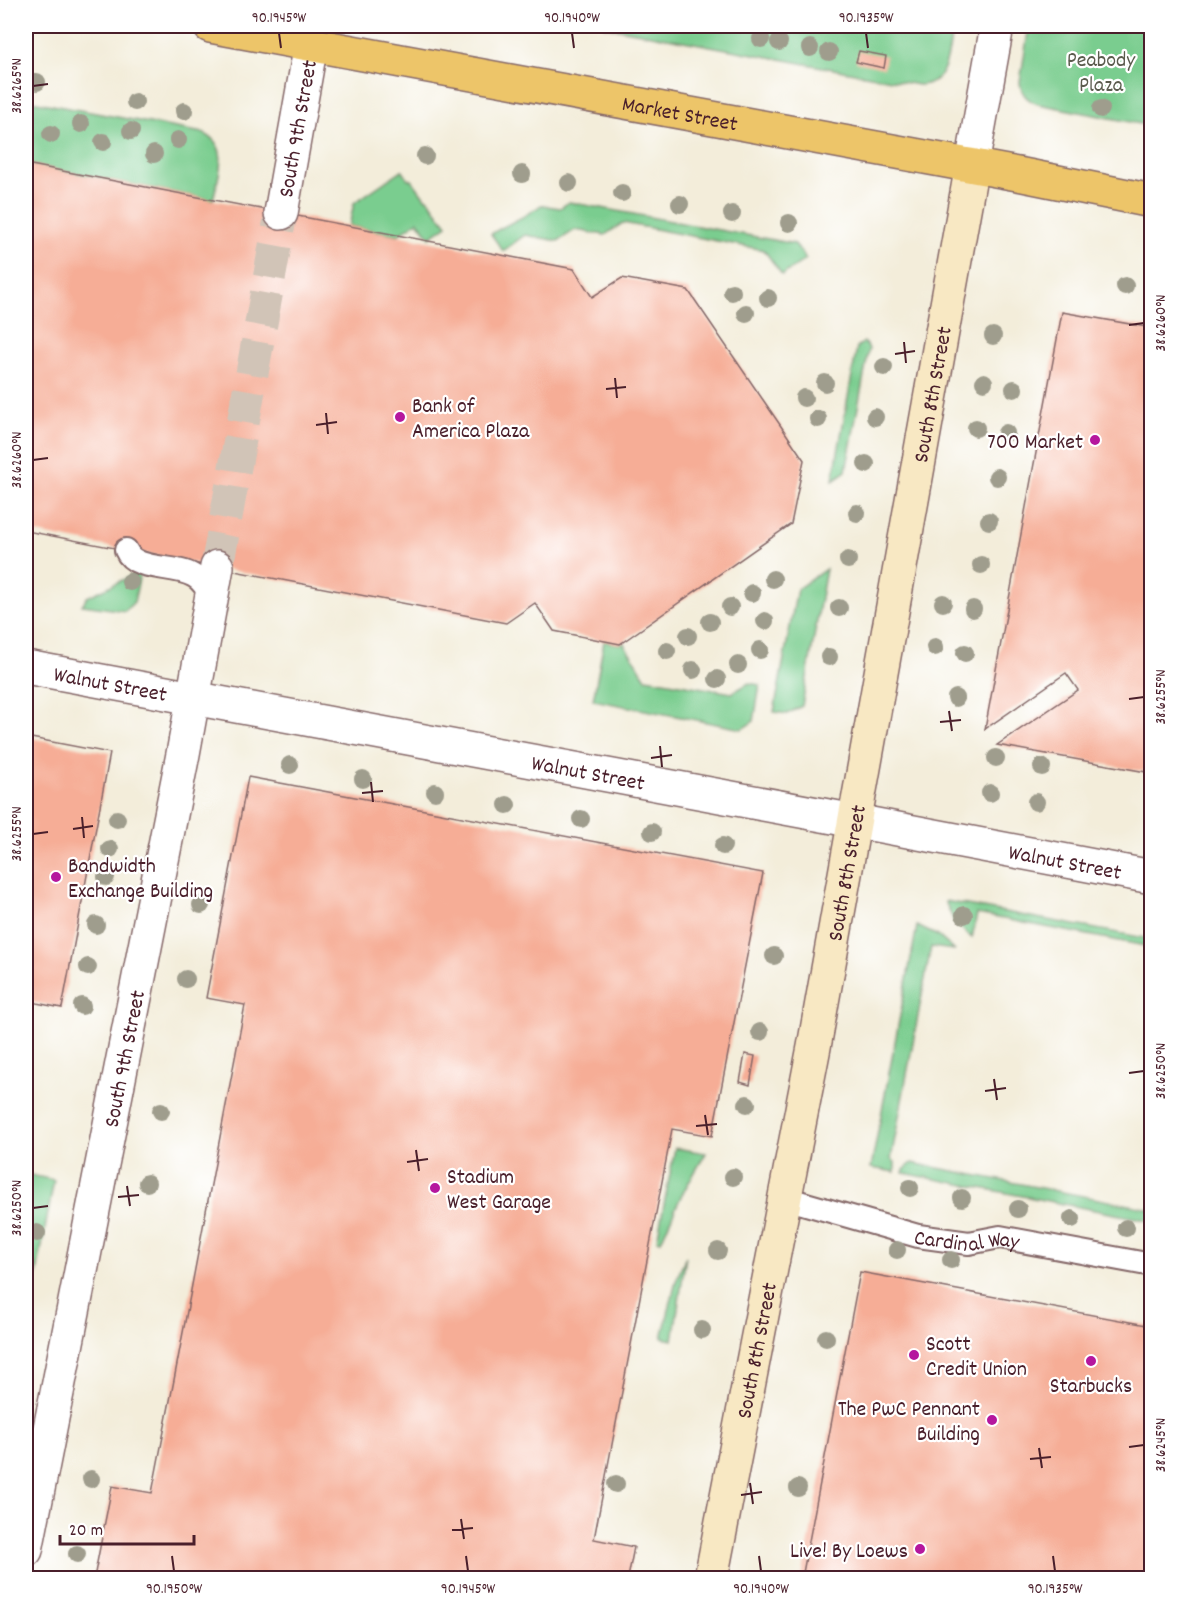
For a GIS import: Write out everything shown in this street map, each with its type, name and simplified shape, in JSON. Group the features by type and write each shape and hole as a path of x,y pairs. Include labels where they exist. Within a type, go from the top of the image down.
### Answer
{"main road":[{"name":"Market Street","path":"210,26 972,165 1152,201"},
{"name":"South 8th Street","path":"711,1578 756,1354 855,821 972,165"}],"street":[{"path":"972,165 997,26"},
{"name":"South 9th Street","path":"281,213 311,44"},
{"name":"South 9th Street","path":"26,1550 214,582"},
{"name":"Walnut Street","path":"26,667 1152,877"}],"lane":[{"path":"126,550 134,560 143,564 184,572 194,576 205,585 214,582"},
{"name":"Cardinal Way","path":"785,1198 918,1236 969,1243 1000,1237 1152,1265"}],"green space":[{"path":"603,26 953,26 946,64 942,72 936,79 918,85"},
{"name":"Peabody Plaza","path":"1029,26 1151,26 1151,126 1031,101 1023,93 1020,82"},
{"path":"26,100 203,133 218,146 220,154 220,172 213,200 26,164"},
{"path":"402,170 447,225 430,237 418,221 398,235 349,226 354,203"},
{"path":"569,202 795,244 806,259 782,275 764,250 623,223 605,235 575,230 558,241 525,235 503,251 491,234 541,205 560,208"},
{"path":"864,342 869,349 846,471 833,480 857,347"},
{"path":"826,569 802,706 787,714 774,712 797,589"},
{"path":"137,573 140,574 134,602 125,611 82,605 87,597"},
{"path":"604,641 620,644 623,642 646,678 732,693 749,683 760,685 754,721 742,729 593,700"},
{"path":"945,901 1151,939 1151,947 977,914 972,938 954,922"},
{"path":"917,926 938,936 954,950 931,947 891,1159 895,1162 895,1172 871,1168"},
{"path":"675,1148 706,1153 682,1194 661,1241 657,1240"},
{"path":"912,1163 1151,1209 1151,1221 903,1173"},
{"path":"26,1174 54,1180 26,1333"},
{"path":"686,1256 673,1340 662,1338 676,1281"}],"building":[{"path":"859,51 886,56 884,68 856,62"},
{"name":"Bank of America Plaza","path":"26,164 574,269 592,297 622,278 688,290 804,460 791,524 620,644 554,631 535,603 506,623 26,531"},
{"name":"700 Market","path":"1062,312 1152,328 1152,773 997,745 1078,690 1066,673 985,729"},
{"name":"Bandwidth Exchange Building","path":"26,737 110,753 62,1008 26,1001"},
{"name":"Stadium West Garage","path":"248,777 763,873 712,1136 672,1129 594,1539 634,1547 628,1578 94,1578 112,1486 152,1493 174,1380 245,1005 206,998"},
{"path":"745,1054 755,1056 750,1085 740,1082"},
{"name":"The PwC Pennant Building","path":"860,1272 1152,1326 1152,1578 802,1578"}],"tunnel":[{"path":"217,567 281,213"}],"place":[{"name":"Bank of America Plaza","path":"400,417"},
{"name":"700 Market","path":"1095,440"},
{"name":"Bandwidth Exchange Building","path":"56,877"},
{"name":"Stadium West Garage","path":"435,1188"},
{"name":"Scott Credit Union","path":"914,1355"},
{"name":"Starbucks","path":"1091,1361"},
{"name":"The PwC Pennant Building","path":"992,1420"},
{"name":"Live! By Loews","path":"920,1549"}]}
